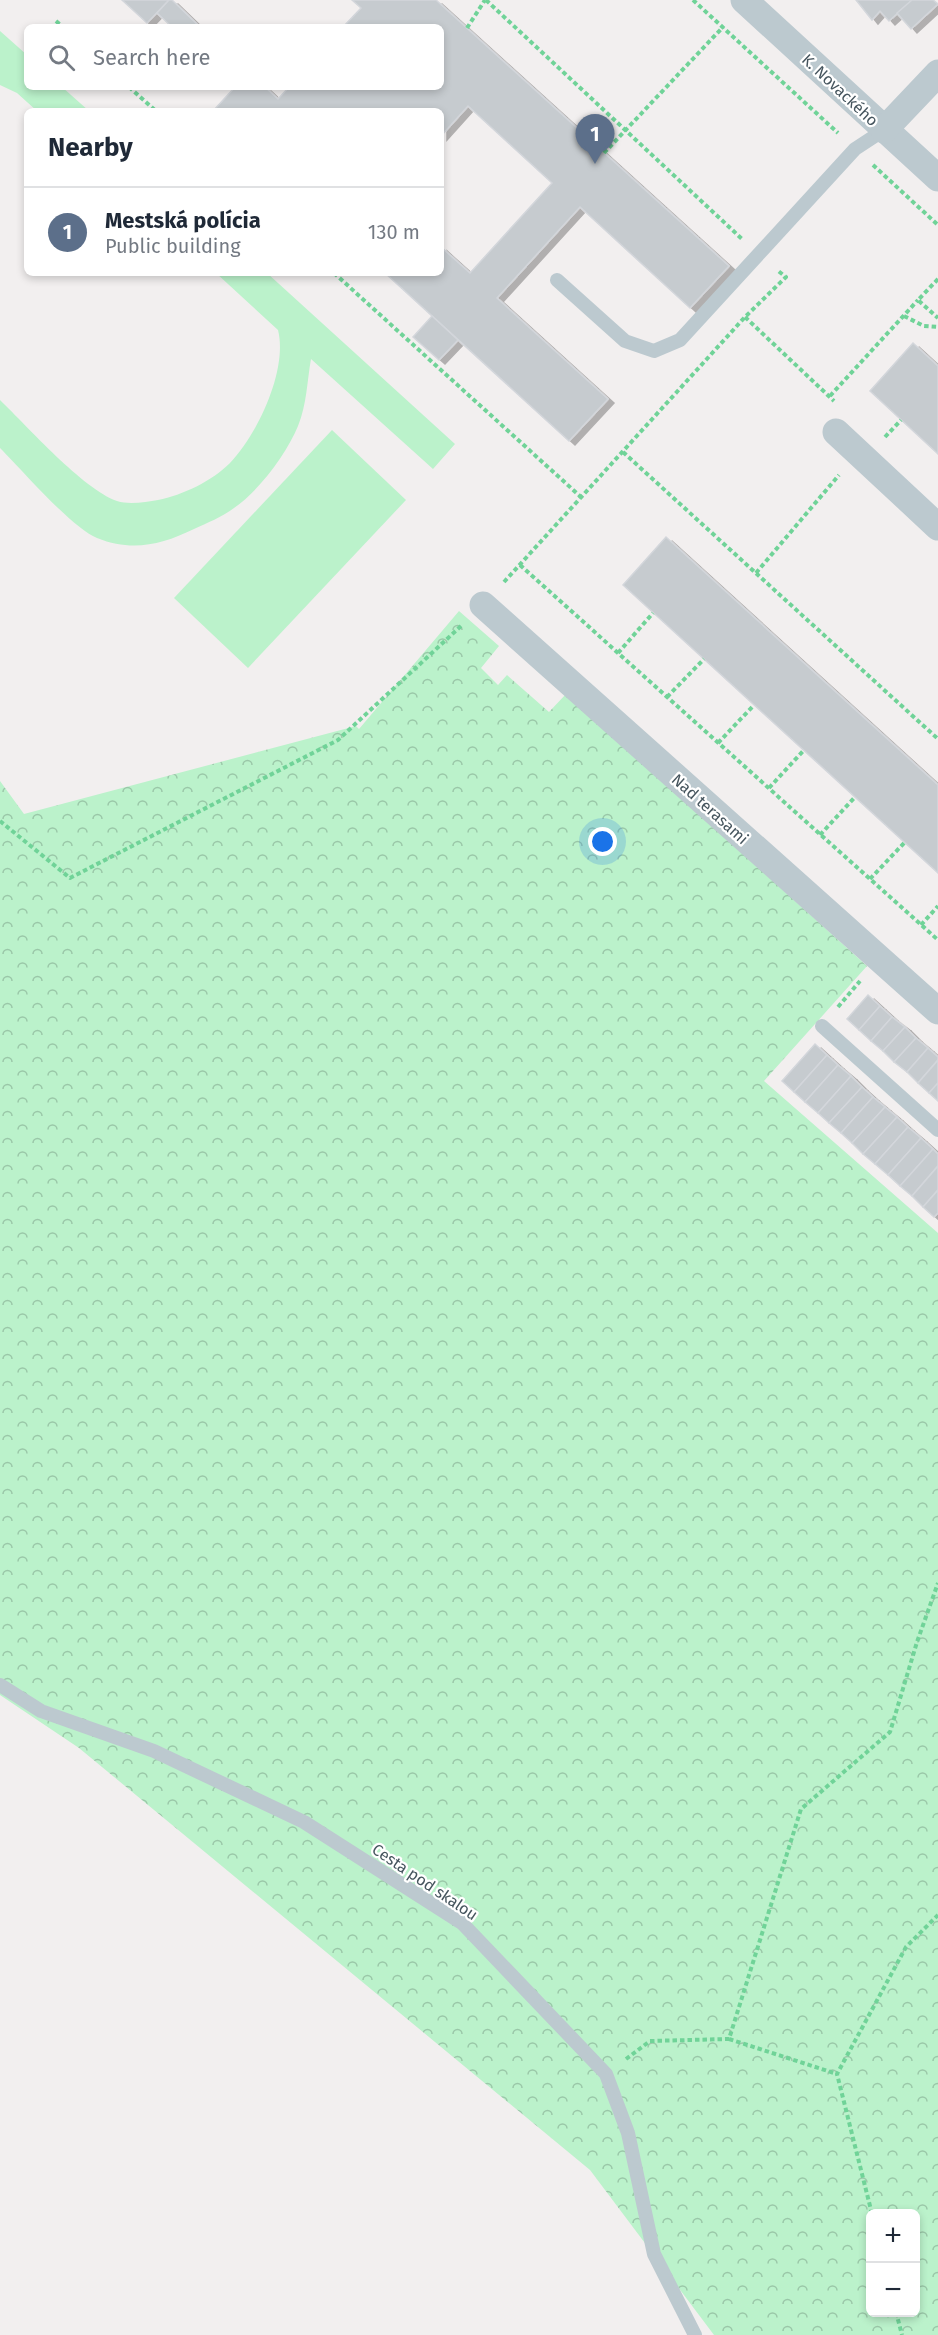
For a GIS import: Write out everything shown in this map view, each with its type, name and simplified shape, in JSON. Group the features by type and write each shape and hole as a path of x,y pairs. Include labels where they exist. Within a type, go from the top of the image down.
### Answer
{"street":[{"name":"K. Novackého","path":"744,0 938,178"},
{"path":"884,130 938,73"},
{"path":"836,432 938,527"},
{"name":"Nad terasami","path":"483,605 938,1011"}],"lane":[{"path":"557,280 625,341 654,351 680,340 855,148 884,130"},
{"path":"822,1026 938,1130"},
{"name":"Cesta pod skalou","path":"0,1685 41,1711 154,1751 304,1822 462,1923 606,2074 628,2133 654,2254 694,2335"}],"path":[{"path":"0,821 70,878 338,740 483,605 746,317 786,277 485,0 467,28"},
{"path":"693,0 938,225"},
{"path":"56,21 60,24"},
{"path":"604,153 723,27"},
{"path":"132,90 153,108"},
{"path":"337,276 581,497"},
{"path":"830,396 938,279"},
{"path":"918,300 938,318"},
{"path":"904,316 924,326 938,327"},
{"path":"746,317 849,416 836,432"},
{"path":"623,452 938,739"},
{"path":"756,573 858,452"},
{"path":"520,565 938,940"},
{"path":"618,653 653,613"},
{"path":"667,697 704,659"},
{"path":"718,743 754,705"},
{"path":"768,788 804,750"},
{"path":"820,835 855,797"},
{"path":"870,879 905,842"},
{"path":"921,925 938,906"},
{"path":"822,1026 878,959"},
{"path":"729,2039 801,1809 890,1732 916,1642 938,1583"},
{"path":"871,2209 837,2074 906,1947 938,1915"},
{"path":"606,2074 650,2041 729,2039 837,2074"},
{"path":"897,2317 902,2335"}],"green space":[{"path":"0,31 24,52 24,90 65,90 86,108 34,108 17,93 0,85"},
{"path":"219,276 270,276 455,444 433,469 311,359 298,426 280,459 253,492 225,514 182,535 158,543 134,546 110,542 86,532 61,511 0,448 0,400 72,471 103,494 117,501 132,503 158,500 187,491 223,470 241,451 251,435 275,382 280,346 278,330"},
{"path":"332,430 406,500 248,668 174,598"},
{"path":"459,611 499,646 481,668 498,685 507,675 549,712 566,694 867,966 764,1081 938,1233 938,2335 714,2335 590,2170 79,1748 0,1695 0,781 24,814 356,726 359,729"}],"building":[{"path":"122,0 169,0 147,23"},
{"path":"169,0 172,0 197,24 169,24 157,13"},
{"path":"352,0 436,0 729,266 690,308 580,207 497,298 608,399 569,441 388,276 444,276 444,250 470,273 552,183 468,106 444,133 444,108 216,108 232,90 268,90 278,99 286,90 444,90 444,24 346,24 361,8"},
{"path":"856,0 912,0 889,21 880,11 872,20"},
{"path":"912,0 933,0 938,4 911,29 897,13"},
{"path":"432,316 458,340 439,360 413,337"},
{"path":"913,343 938,366 938,454 870,391"},
{"path":"666,537 938,785 938,873 623,585"},
{"path":"868,995 880,1006 859,1030 847,1019"},
{"path":"880,1006 892,1017 871,1041 859,1030"},
{"path":"892,1017 905,1027 883,1051 871,1041"},
{"path":"905,1027 916,1038 894,1062 883,1051"},
{"path":"916,1038 928,1048 907,1072 894,1062"},
{"path":"815,1044 827,1055 794,1092 782,1081"},
{"path":"928,1048 938,1057 938,1060 918,1083 907,1072"},
{"path":"827,1055 838,1065 805,1102 794,1092"},
{"path":"938,1060 938,1083 929,1093 918,1083"},
{"path":"838,1065 851,1076 818,1113 805,1102"},
{"path":"851,1076 862,1087 829,1123 818,1113"},
{"path":"938,1083 938,1101 929,1093"},
{"path":"862,1087 873,1097 841,1133 829,1123"},
{"path":"873,1097 885,1107 852,1143 841,1133"},
{"path":"885,1107 897,1117 863,1154 852,1143"},
{"path":"897,1117 908,1127 875,1164 863,1154"},
{"path":"908,1127 921,1138 888,1175 875,1164"},
{"path":"921,1138 933,1149 900,1186 888,1175"},
{"path":"933,1149 938,1154 938,1166 912,1196 900,1186"},
{"path":"938,1166 938,1190 923,1207 912,1196"},
{"path":"938,1190 938,1213 934,1217 923,1207"}],"place":[{"name":"Mestská polícia","path":"595,164"}]}
